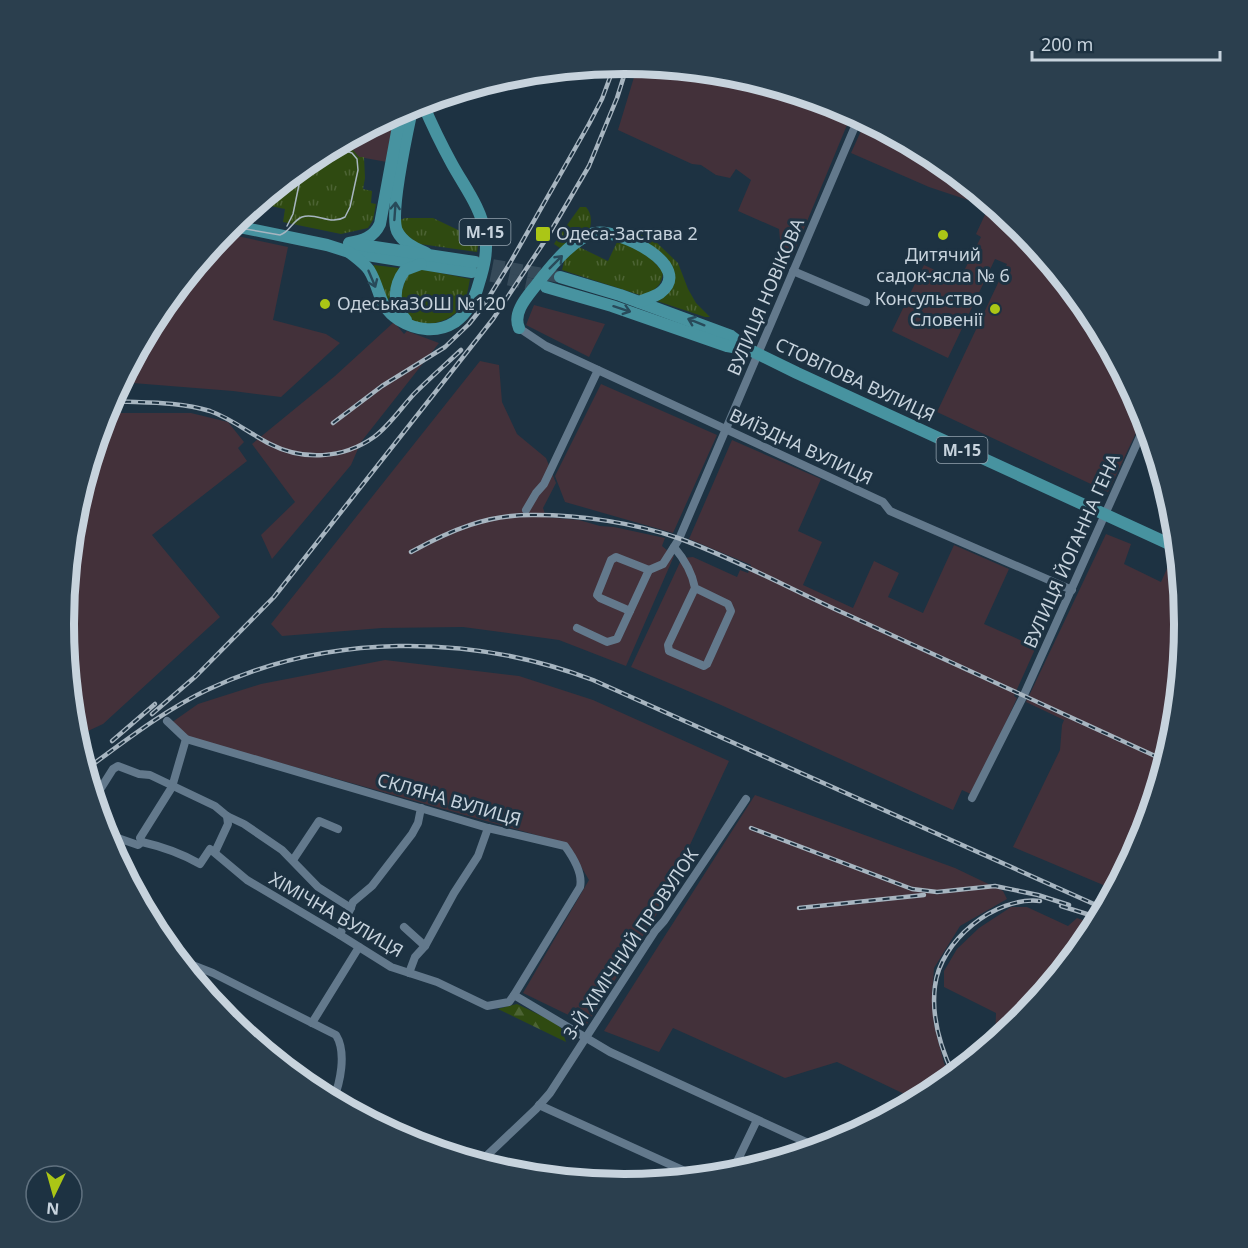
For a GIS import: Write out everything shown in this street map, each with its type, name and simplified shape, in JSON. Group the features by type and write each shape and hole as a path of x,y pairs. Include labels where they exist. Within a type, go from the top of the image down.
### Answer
{"main road":[{"name":"М-15","path":"411,326 433,330 446,327 458,320 468,309 477,291 486,254 485,232 481,219 426,110"},
{"name":"М-15","path":"411,116 394,221 401,238 425,258 473,267"},
{"path":"349,247 373,235 380,224 399,122"},
{"path":"243,228 327,245 425,258"},
{"path":"519,328 517,323 519,310 545,273 581,239 594,233 608,233 629,240 653,253 666,265 668,273 665,287 655,296 639,302"},
{"path":"349,247 369,270 379,296 388,311 411,326"},
{"path":"411,326 397,309 398,285 405,270 425,258"},
{"name":"СТОВПОВА ВУЛИЦЯ","path":"560,277 639,302 731,336 753,352 1169,544"},
{"name":"СТОВПОВА ВУЛИЦЯ","path":"546,287 623,309 727,346 753,352"}],"street":[{"name":"ВУЛИЦЯ НОВІКОВА","path":"649,570 663,564 677,550 727,429 753,352 794,271 856,125"},
{"path":"794,271 866,302"},
{"name":"ВИЇЗДНА ВУЛИЦЯ","path":"519,328 546,346 883,502 890,511 1072,590"},
{"path":"526,510 544,484 598,370"},
{"name":"ВУЛИЦЯ ЙОГАННА ГЕНА","path":"972,798 1024,694 1141,435"},
{"path":"677,550 693,576 695,588 668,645 669,651 704,666 707,664 731,611 728,604 695,588"},
{"path":"577,628 607,642 617,639 630,611 649,570 616,557 611,560 597,595 630,611"},
{"name":"СКЛЯНА ВУЛИЦЯ","path":"167,721 186,739 488,828 565,846 571,853 582,880 580,887 514,995"},
{"path":"142,842 140,838 172,787 186,739"},
{"path":"100,790 113,769 118,766 139,774 150,775 215,806 227,816 244,824 282,850 318,887 351,908"},
{"name":"3-Й ХІМІЧНИЙ ПРОВУЛОК","path":"485,1157 550,1093 656,931 746,800"},
{"path":"340,935 353,902 372,886 412,834 418,823 421,808"},
{"path":"116,837 138,845 142,842 178,851 200,864 210,849 215,852 228,824 227,816"},
{"path":"293,860 319,820 338,829"},
{"path":"410,973 416,957 478,856 488,828"},
{"name":"ХІМІЧНА ВУЛИЦЯ","path":"215,852 247,880 391,967 437,982 487,1006 509,1002 514,995"},
{"path":"404,927 425,945"},
{"path":"312,1023 359,947"},
{"path":"192,965 331,1031 338,1039 341,1077 336,1093"},
{"path":"514,995 610,1052 807,1143"},
{"path":"539,1105 684,1171"},
{"path":"736,1163 757,1120"}],"shaded area":[{"path":"635,74 696,78 731,84 801,103 849,121 793,255 781,250 779,229 738,211 751,180 736,169 730,178 716,175 701,165 692,164 618,130"},
{"path":"395,124 387,162 359,157 353,150 354,144"},
{"path":"862,128 930,166 976,201 929,187 851,153"},
{"path":"987,210 1038,261 1061,289 1082,318 1118,381 1138,428 1108,492 937,412 1007,264 995,259 948,358 892,331 924,265 959,281 981,237 976,234"},
{"path":"235,235 288,247 273,320 326,334 340,343 281,397 129,383 166,318 210,261"},
{"path":"534,305 605,324 589,357 526,325"},
{"path":"394,322 404,334 407,331 439,343 361,442 351,465 272,559 261,535 295,502 252,444 335,376"},
{"path":"480,361 499,365 502,402 517,434 546,458 556,483 543,508 546,517 579,520 665,538 662,546 674,556 626,666 559,640 463,627 382,628 282,636 271,624"},
{"path":"601,384 717,435 673,533 565,502 555,476"},
{"path":"115,413 191,413 228,422 244,442 238,448 247,461 152,535 220,617 103,724 84,733 75,660 75,588 78,552 92,482"},
{"path":"732,440 821,479 798,531 822,542 803,585 853,608 874,561 899,573 888,597 923,613 954,545 1009,569 984,624 1036,647 1014,696 1017,698 973,795 962,790 953,810 631,667 682,558 693,557 737,577 740,570 748,573 751,565 689,539"},
{"path":"1106,534 1131,544 1124,564 1161,582 1171,562 1173,660 1164,731 1156,766 1133,835 1107,887 1013,847 1060,750 1064,720 1026,702"},
{"path":"385,660 519,676 593,700 729,761 660,909 587,1024 523,993 589,880 568,844 188,737 171,723 198,704 261,684"},
{"path":"755,795 955,868 1003,891 1007,899 960,926 934,968 932,994 934,1025 947,1070 908,1096 837,1062 785,1078 673,1028 659,1052 604,1031"},
{"path":"1011,907 1027,907 1068,926 1077,918 1087,922 1038,987 995,1030 996,1013 944,987 944,971 957,949 979,928"}],"green space":[{"path":"354,144 353,150 359,157 364,157 363,189 372,191 371,203 376,204 373,220 368,228 341,234 283,222 285,209 267,205 318,166"},
{"path":"580,207 586,207 589,213 591,222 589,231 563,250 554,244 564,228 567,230 562,241 568,243 573,231 567,225"},
{"path":"433,218 479,240 477,252 415,242 401,230 400,220"},
{"path":"628,228 656,242 678,263 696,303 710,317 657,301 672,277 626,234"},
{"path":"618,240 649,256 663,272 659,284 643,296 562,270 565,258 579,247 608,261"},
{"path":"374,265 399,268 390,305 372,268"},
{"path":"416,268 470,279 465,301 450,317 430,324 415,322 404,312 399,302 406,276"},
{"path":"517,1004 561,1028 566,1042 498,1009"}],"tunnel":[{"path":"475,262 560,277"},
{"path":"473,272 544,287"}],"tram line":[{"path":"242,228 280,235 302,217 313,216 329,220 345,217 350,207 358,170 357,159 352,153 344,150"},
{"path":"287,226 293,214 300,179"}],"railway":[{"path":"333,423 382,386 445,347 469,324 484,305 510,263 589,124 611,74"},
{"path":"152,714 196,676 274,597 493,319 548,236 589,166 625,74"},
{"path":"120,401 160,403 210,411 270,444 296,453 323,455 349,450 374,437 414,394 461,350"},
{"path":"411,552 455,530 486,520 518,515 589,518 661,533 700,546 743,565 1158,757"},
{"path":"92,765 175,707 207,690 253,671 300,658 349,649 398,646 448,647 497,654 546,665 593,680 1097,905"},
{"path":"112,741 155,704"},
{"path":"751,828 912,889 937,892 995,886 1038,895 1069,905"},
{"path":"799,908 924,895"},
{"path":"950,1067 941,1044 934,1009 935,986 939,969 947,953 972,925 988,914 1023,901 1040,901"},
{"path":"1061,906 1090,915"}],"place":[{"name":"Одеса-Застава 2","path":"543,234"},
{"name":"Дитячий садок-ясла № 6","path":"943,235"},
{"name":"ОдеськаЗОШ №120","path":"325,304"},
{"name":"Консульство Словенії","path":"995,309"}]}
